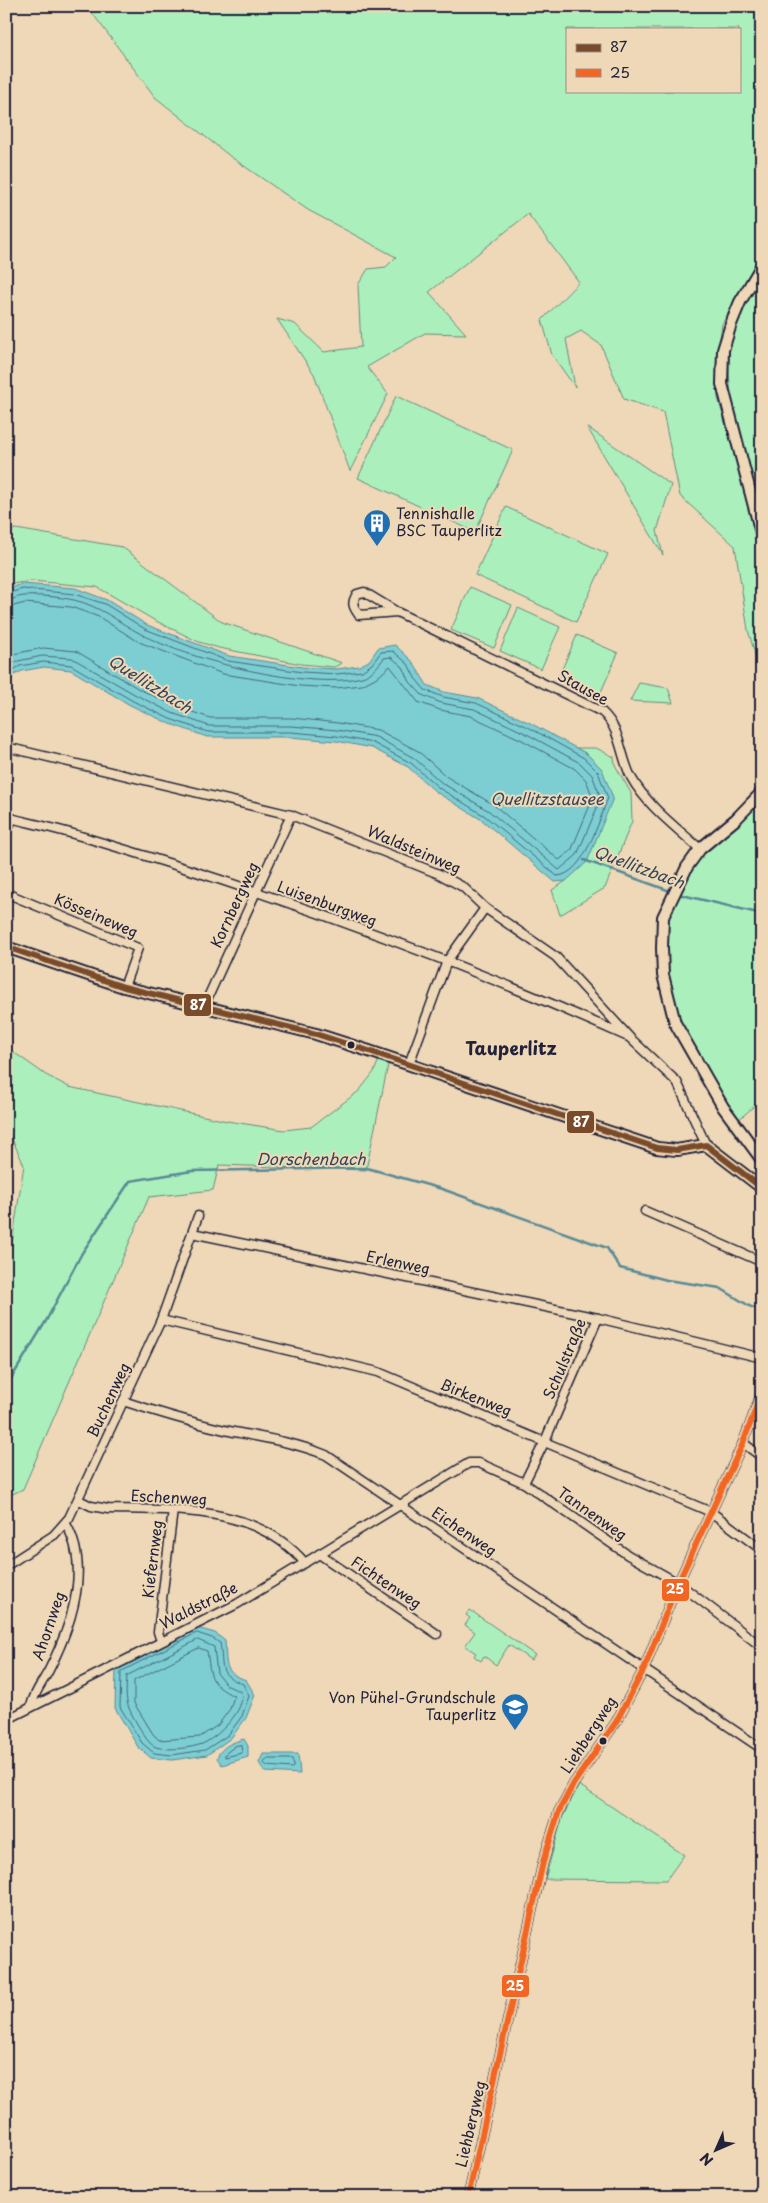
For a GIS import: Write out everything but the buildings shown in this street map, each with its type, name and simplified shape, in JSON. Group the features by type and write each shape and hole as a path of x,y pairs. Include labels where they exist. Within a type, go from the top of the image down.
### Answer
{"street":[{"path":"762,265 740,302 731,324 723,350 722,384 762,537"},
{"name":"Stausee","path":"397,612 359,615 353,608 353,600 357,594 364,592 397,612 602,712 614,726 632,777 640,790 658,810 700,849"},
{"name":"Waldsteinweg","path":"6,747 291,815 439,874 463,886 485,908 556,958 630,1038 676,1082 706,1145"},
{"path":"762,792 736,819 700,849 678,881 663,917 664,975 675,1023 723,1107 762,1160"},
{"name":"Kornbergweg","path":"204,1006 291,815"},
{"path":"6,835 9,818"},
{"name":"Luisenburgweg","path":"9,818 90,838 257,893 447,961 630,1038"},
{"name":"Kösseineweg","path":"6,893 138,948 124,987"},
{"path":"409,1064 447,961 485,908"},
{"path":"6,947 124,987 316,1034 657,1148 677,1150 706,1145 762,1188"},
{"path":"645,1210 762,1262"},
{"name":"Buchenweg","path":"6,1566 54,1535 66,1524 79,1500 161,1320 198,1216"},
{"name":"Erlenweg","path":"192,1233 598,1318"},
{"name":"Schulstraße","path":"524,1483 545,1441 598,1318 762,1358"},
{"name":"Birkenweg","path":"161,1320 378,1372 711,1512 762,1550"},
{"name":"Liehbergweg","path":"468,2197 543,1862 559,1811 574,1783 616,1722 644,1669 678,1584 743,1443 762,1392"},
{"name":"Eichenweg","path":"123,1401 182,1420 305,1446 326,1455 762,1749"},
{"path":"743,1443 762,1457"},
{"name":"Tannenweg","path":"398,1504 469,1463 479,1463 524,1483 628,1555 678,1584 762,1647"},
{"name":"Eschenweg","path":"79,1500 91,1506 108,1509 208,1512 242,1522 272,1534 296,1552 305,1563"},
{"name":"Waldstraße","path":"6,1720 237,1604 398,1504"},
{"name":"Kiefernweg","path":"161,1641 158,1632 173,1510"},
{"name":"Ahornweg","path":"32,1706 33,1697 48,1671 60,1643 76,1591 78,1570 76,1548 66,1524"},
{"name":"Fichtenweg","path":"319,1554 437,1634"}],"green space":[{"path":"87,6 762,6 762,251 722,324 716,367 718,398 762,551 762,678 748,630 735,546 680,496 663,412 624,399 601,345 581,331 566,339 575,387 552,355 542,320 579,282 528,214 429,292 466,334 425,333 367,367 388,394 350,471 314,374 277,319 295,324 324,352 361,347 358,285 368,269 386,267 396,257 308,210 231,157 155,97"},
{"path":"762,277 762,518 743,450 732,399 729,352 733,331 742,310"},
{"path":"396,396 513,450 475,532 358,478"},
{"path":"587,427 671,485 657,531 663,555"},
{"path":"506,507 608,554 576,622 475,575"},
{"path":"16,529 122,547 222,622 342,663 334,667 301,664 219,648 199,642 154,620 97,587 33,581 11,584 6,578 6,532"},
{"path":"470,587 512,605 494,648 451,630"},
{"path":"518,608 560,627 541,669 500,651"},
{"path":"577,635 618,653 600,694 559,676"},
{"path":"639,683 668,688 673,703 630,701"},
{"path":"576,748 596,748 614,757 615,765 631,793 632,821 605,888 560,915 552,890 566,881 587,754"},
{"path":"762,788 762,1099 735,1123 686,1048 660,948 676,880"},
{"path":"6,1047 46,1075 69,1087 227,1121 284,1130 311,1127 359,1091 374,1072 380,1057 389,1060 366,1170 219,1165 213,1190 149,1197 23,1489 6,1497 6,1282 24,1165 6,1126"},
{"path":"470,1610 535,1655 531,1660 509,1645 496,1665 484,1656 481,1661 474,1656 476,1653 465,1646 475,1632 465,1625 470,1618 466,1615"},
{"path":"579,1785 684,1855 666,1880 545,1879 562,1818"}],"water":[{"name":"Quellitzstausee","path":"22,584 75,588 107,600 147,625 229,656 302,667 337,669 359,666 369,661 378,648 395,645 412,661 427,685 444,692 477,698 530,723 587,754 602,769 613,798 587,862 566,881 555,882 482,820 436,792 408,767 372,748 336,741 290,737 207,737 168,723 130,705 71,670 44,667 22,671 6,679 6,590"},
{"path":"197,1628 215,1633 225,1641 226,1661 229,1670 246,1680 255,1695 246,1718 231,1738 207,1755 172,1760 151,1758 138,1747 115,1708 116,1668"},
{"path":"244,1739 248,1746 248,1757 222,1765 217,1758 221,1750 232,1743"},
{"path":"263,1754 298,1754 300,1774 265,1772 259,1763"}],"waterway":[{"name":"Quellitzbach","path":"584,860 673,892"},
{"name":"Quellitzbach","path":"678,894 762,914"},
{"name":"Dorschenbach","path":"6,1387 46,1321 82,1253 130,1181 192,1171 367,1168 442,1189 607,1248 620,1268 667,1280 720,1288 751,1307 762,1310"}],"transit line":[{"name":"87","path":"6,947 124,987 316,1034 657,1148 677,1150 706,1145 762,1188"},
{"name":"25","path":"468,2197 543,1862 559,1811 574,1783 616,1722 644,1669 678,1583 743,1443 762,1392"}],"place":[{"name":"Tennishalle BSC Tauperlitz","path":"377,547"},
{"name":"Von Pühel-Grundschule Tauperlitz","path":"515,1731"}],"district":[{"name":"Tauperlitz","path":"511,1049"}]}
